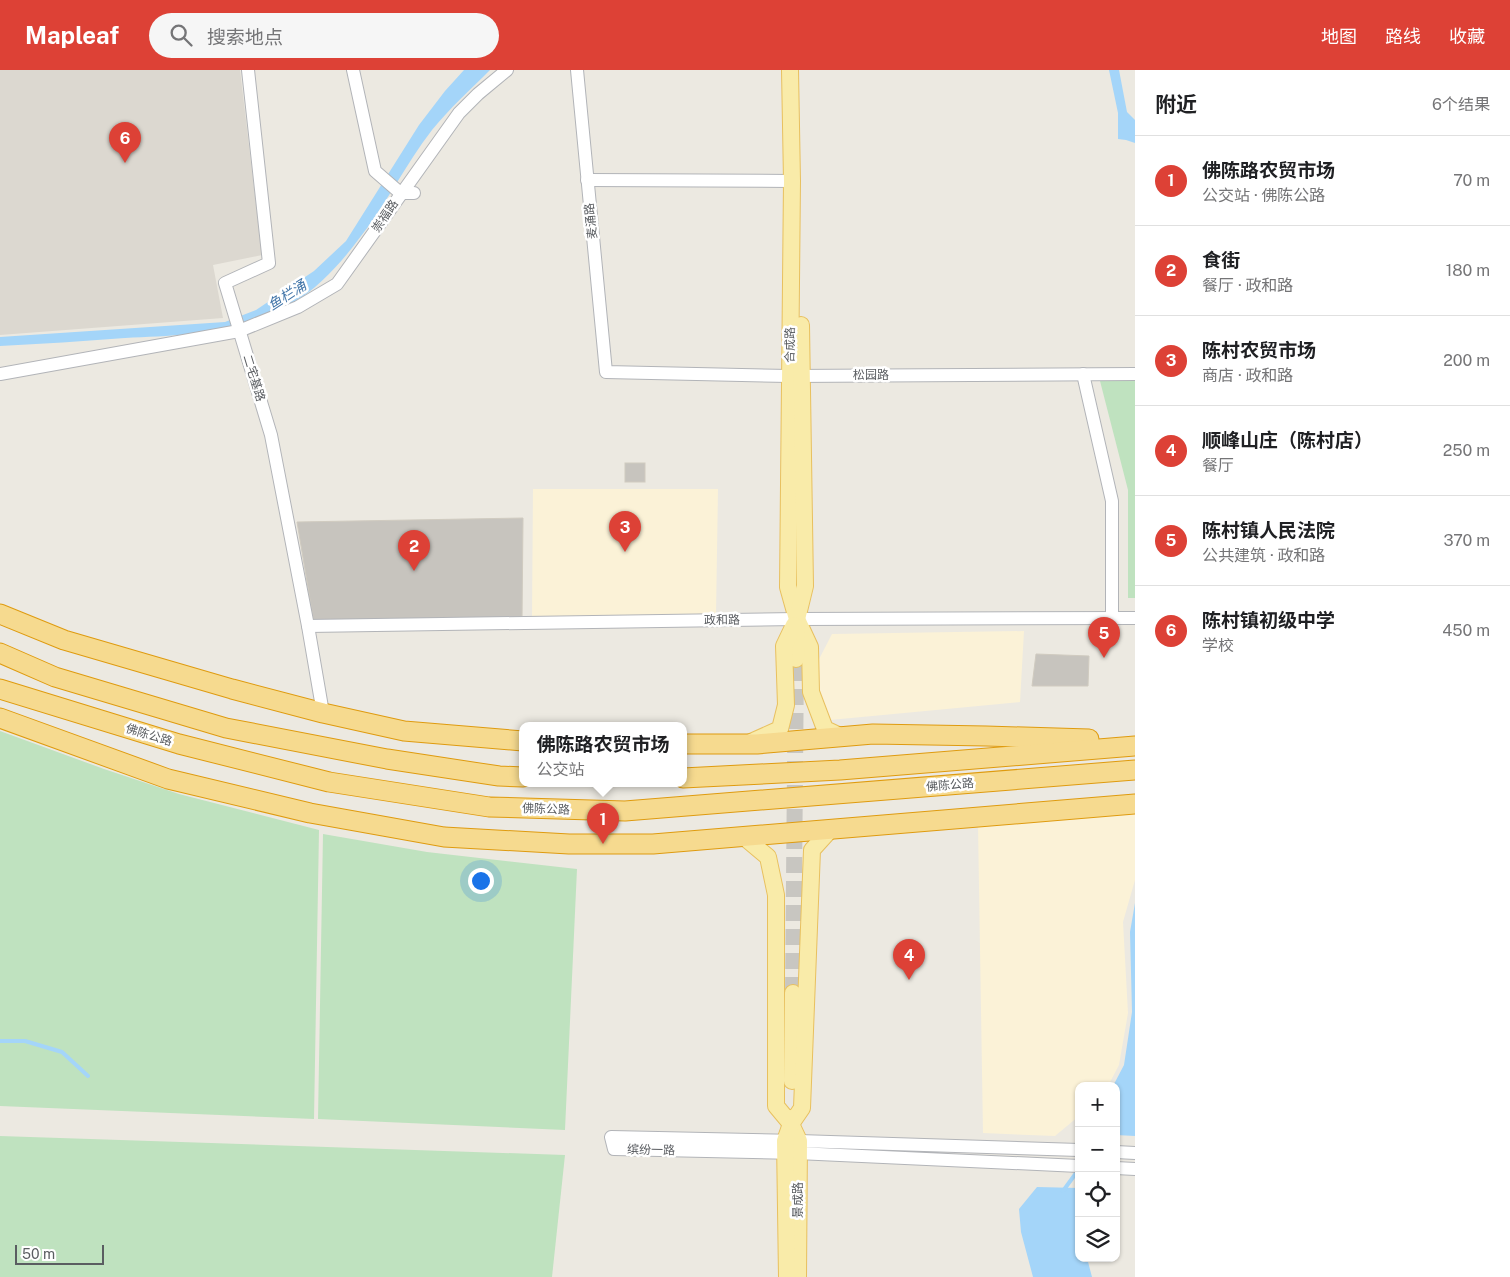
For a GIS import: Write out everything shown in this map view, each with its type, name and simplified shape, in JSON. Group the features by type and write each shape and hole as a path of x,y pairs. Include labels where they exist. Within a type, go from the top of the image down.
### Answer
{"highway":[{"path":"0,614 64,640 232,689 323,713 404,731 519,741"},
{"path":"0,653 54,677 226,728 387,760 499,776 519,777"},
{"name":"佛陈公路","path":"0,689 178,744 330,782 489,807 624,811 1135,770"},
{"path":"0,718 168,779 310,814 444,837 569,844 653,844 1135,804"},
{"path":"687,744 742,744 874,734 1135,741"},
{"name":"佛陈公路","path":"687,778 840,770 1135,746"}],"main road":[{"name":"合成路","path":"790,70 795,375"},
{"name":"合成路","path":"796,659 798,619 788,587 795,375 799,70"},
{"path":"798,619 810,646 811,692 825,729 842,736"},
{"path":"742,744 780,729 786,705 784,646 798,619"},
{"path":"742,836 768,857 776,895 776,1106 791,1124 802,1108 812,850 831,829"},
{"name":"景成路","path":"793,993 791,1124 798,1277"},
{"name":"景成路","path":"787,1277 792,1147"}],"street":[{"name":"二宅基路","path":"248,70 269,263 224,283 271,435 323,713"},
{"path":"354,70 375,171 399,192 414,193"},
{"name":"崇福路","path":"0,374 239,331 298,307 337,284 399,192 459,114 478,94 507,70"},
{"name":"麦涌路","path":"577,70 606,372"},
{"path":"587,180 792,181"},
{"name":"松园路","path":"606,372 795,375 1135,374"},
{"path":"1083,374 1112,501 1112,618"},
{"name":"政和路","path":"308,626 798,619 1135,618"},
{"name":"缤纷一路","path":"1075,1150 792,1147 614,1149 611,1137 792,1147 1075,1166"},
{"path":"1120,1152 1135,1153"},
{"path":"1120,1168 1135,1169"}],"shaded area":[{"path":"0,70 240,70 262,255 213,265 223,318 0,335"},
{"path":"533,489 718,489 716,614 532,617"},
{"path":"1024,631 1020,702 830,720 821,703 816,665 832,634"},
{"path":"1135,811 1135,880 1123,922 1128,1013 1119,1065 1110,1082 1075,1082 1075,1119 1055,1136 983,1133 978,825"}],"green space":[{"path":"1135,380 1135,598 1128,598 1128,490 1100,381"},
{"path":"0,731 179,794 319,830 314,1119 0,1106"},
{"path":"323,834 427,852 577,869 565,1130 318,1119"},
{"path":"0,1136 565,1155 552,1277 0,1277"}],"water":[{"name":"鱼栏涌","path":"464,70 490,70 432,130 378,213 344,257 320,283 293,303 274,314 254,322 212,331 168,336 0,346 0,337 225,322 256,310 314,271 346,241 419,125"},
{"path":"1109,70 1119,70 1127,112 1135,120 1135,143 1118,139 1118,113"},
{"path":"1135,903 1135,1136 1120,1135 1120,1082 1115,1082 1124,1065 1132,1012 1130,932"},
{"path":"1037,1187 1075,1188 1075,1262 1088,1262 1092,1277 1033,1277 1021,1232 1019,1209"}],"building":[{"path":"625,463 645,463 645,482 625,482"},
{"path":"523,518 522,620 314,623 297,522"},
{"path":"1036,654 1089,656 1088,686 1032,686"}],"waterway":[{"path":"0,1041 25,1041 62,1052 88,1076"},
{"path":"1063,1191 1077,1172"}],"tunnel":[{"path":"793,993 796,659"}],"place":[{"name":"陈村镇初级中学","path":"125,163"},
{"name":"陈村农贸市场","path":"625,552"},
{"name":"食街","path":"414,571"},
{"name":"陈村镇人民法院","path":"1104,658"},
{"name":"佛陈路农贸市场","path":"603,844"},
{"name":"顺峰山庄（陈村店）","path":"909,980"}]}
